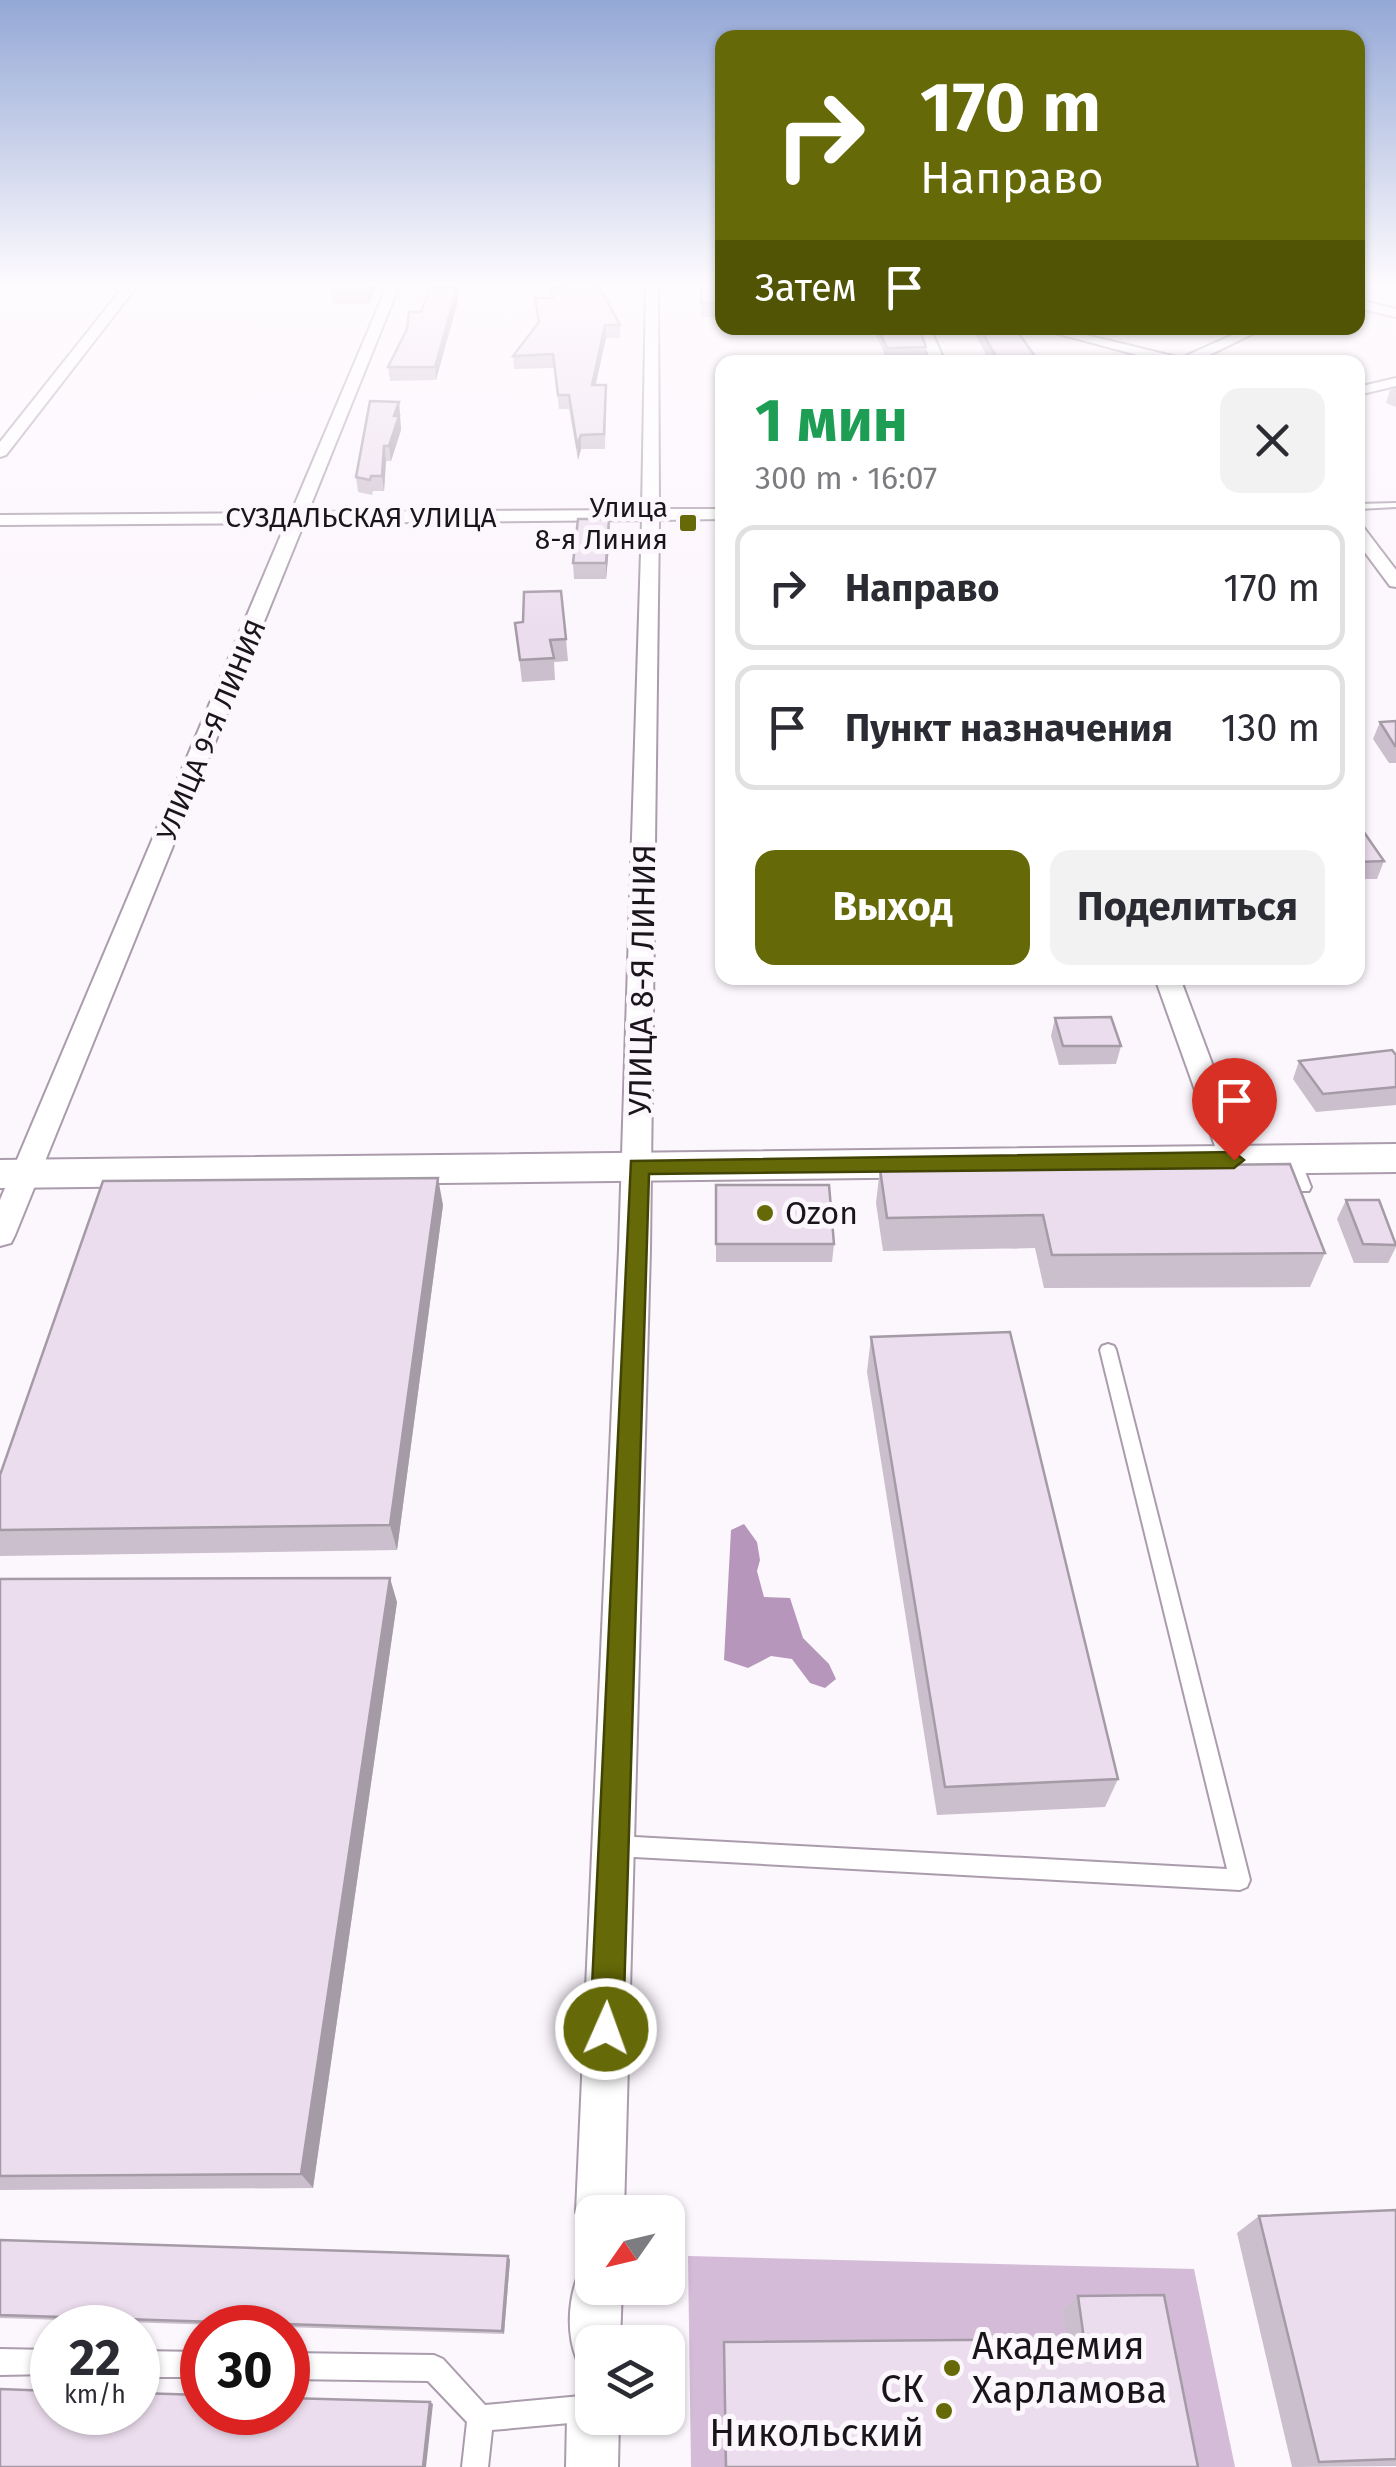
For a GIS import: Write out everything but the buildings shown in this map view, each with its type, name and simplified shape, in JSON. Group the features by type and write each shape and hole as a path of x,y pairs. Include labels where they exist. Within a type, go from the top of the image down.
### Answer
{"street":[{"path":"0,452 40,401"},
{"name":"УЛИЦА 9-Я ЛИНИЯ","path":"0,1236 13,1174 346,401"},
{"name":"УЛИЦА 8-Я ЛИНИЯ","path":"601,2195 638,1166 652,401"},
{"name":"СУЗДАЛЬСКАЯ УЛИЦА","path":"0,520 715,514"},
{"path":"1365,541 1396,582"},
{"path":"1170,985 1234,1160"},
{"path":"13,1174 1234,1160 1299,1173 1396,1158"},
{"path":"592,2435 592,2467"}],"lane":[{"path":"1365,506 1390,503"},
{"path":"613,1846 1240,1880 1108,1350"},
{"path":"0,2362 30,2362"},
{"path":"310,2366 434,2368 480,2418 475,2467"},
{"path":"480,2418 575,2410"}],"shaded area":[{"path":"744,1524 757,1542 757,1571 764,1597 790,1598 803,1638 829,1664 836,1679 825,1688 810,1683 792,1659 771,1656 748,1668 724,1660 731,1530"},
{"name":"Академия Харламова","path":"688,2256 1194,2269 1235,2467 691,2467"}],"place":[{"name":"Улица 8-я Линия","path":"688,523"},
{"name":"Ozon","path":"765,1213"},
{"name":"Академия Харламова","path":"952,2368"},
{"name":"СК Никольский","path":"944,2411"}],"route":[{"path":"606,2029 638,1166 1234,1160"}]}
